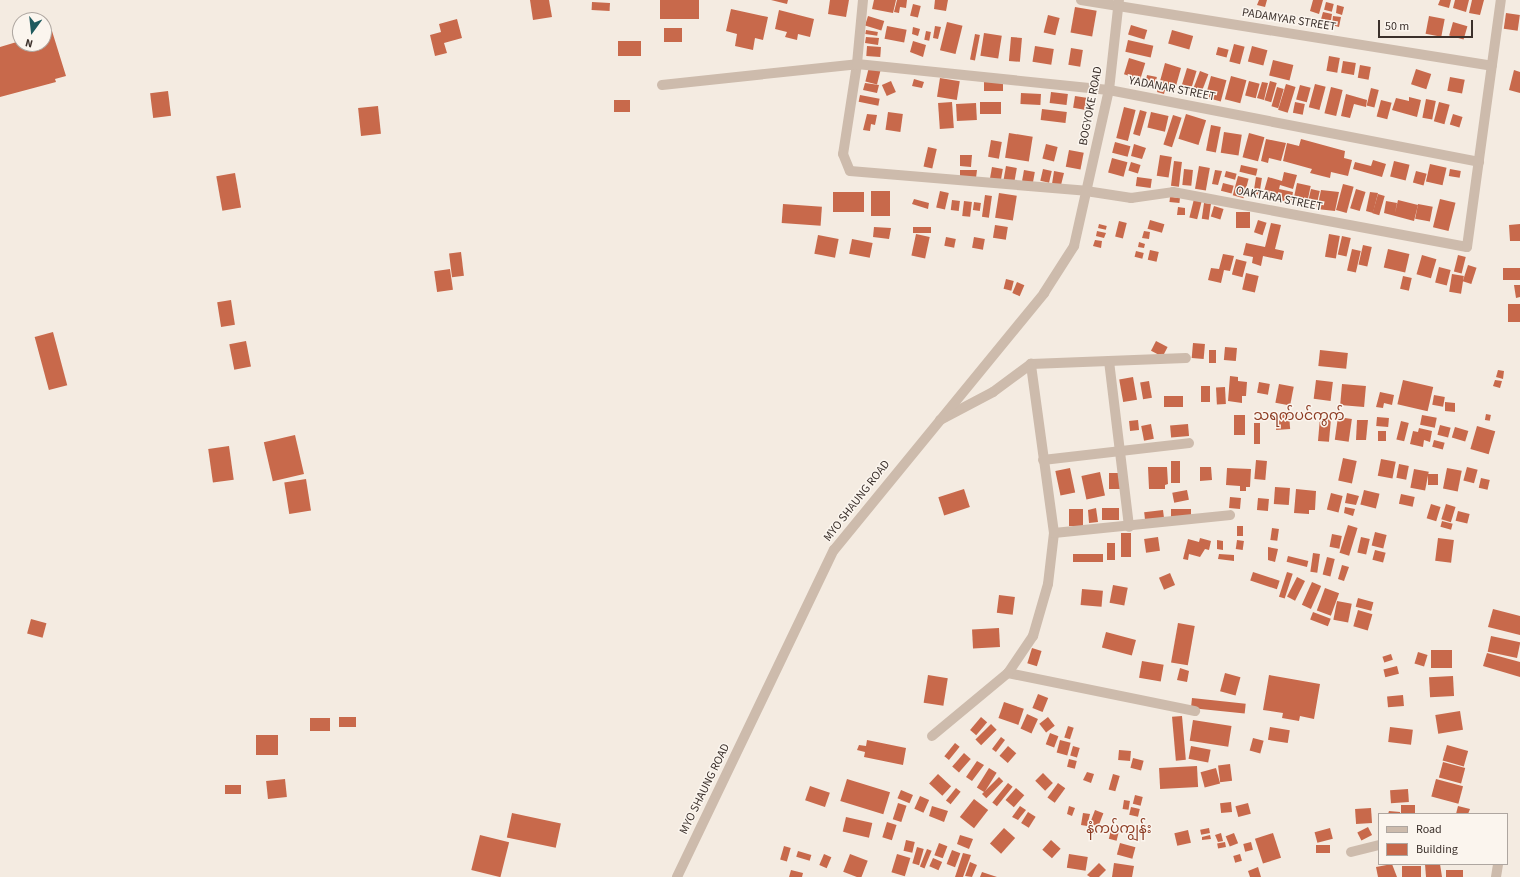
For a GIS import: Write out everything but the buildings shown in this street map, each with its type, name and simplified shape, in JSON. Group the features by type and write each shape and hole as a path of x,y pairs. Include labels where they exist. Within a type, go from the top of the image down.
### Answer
{"street":[{"path":"857,64 863,0"},
{"name":"PADAMYAR STREET","path":"1081,0 1119,3 1492,66"},
{"path":"1479,162 1501,0"},
{"name":"BOGYOKE ROAD","path":"1086,191 1109,90 1119,3"},
{"name":"YADANAR STREET","path":"662,85 857,64 1109,90 1479,162"},
{"name":"OAKTARA STREET","path":"857,64 843,154 850,171 1086,191 1131,198 1173,192 1467,247 1479,162"},
{"name":"MYO SHAUNG ROAD","path":"677,877 834,550 936,422 1044,293 1074,246 1086,191"},
{"path":"936,422 993,392 1030,364 1186,358"},
{"path":"1109,361 1122,451 1129,527"},
{"path":"932,736 1008,673 1032,636 1048,584 1054,533 1030,364"},
{"path":"1043,460 1189,443"},
{"path":"1054,533 1129,527 1230,515"},
{"path":"1008,673 1195,711"},
{"path":"1351,852 1378,845"},
{"path":"1496,877 1498,865"}],"district":[{"name":"သရက်ပင်ကွက်","path":"1299,416"},
{"name":"နံကပ်ကျွန်း","path":"1119,829"}]}
